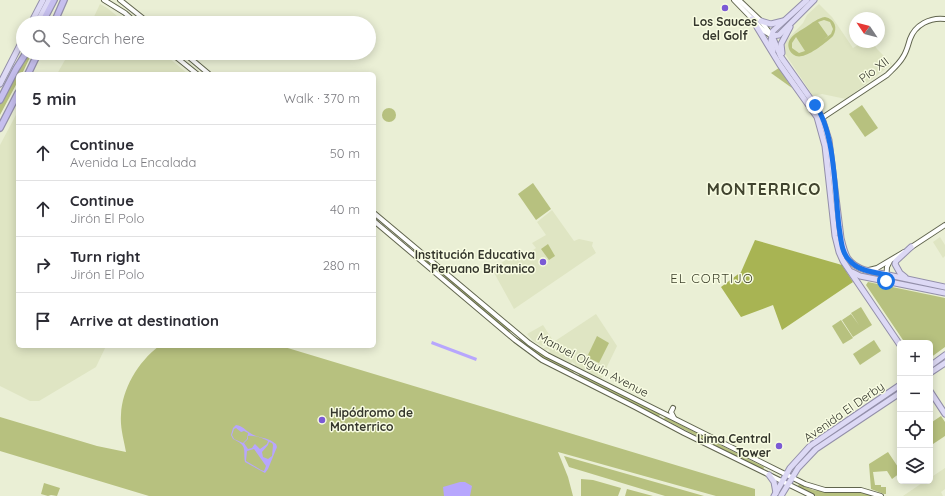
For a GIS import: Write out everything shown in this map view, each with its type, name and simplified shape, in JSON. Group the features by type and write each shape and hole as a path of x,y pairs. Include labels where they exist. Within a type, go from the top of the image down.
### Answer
{"highway":[{"path":"46,16 54,0"},
{"path":"57,16 65,0"},
{"path":"0,100 22,60"},
{"path":"29,72 35,60"},
{"path":"0,128 16,97"}],"main road":[{"path":"36,16 43,0"},
{"path":"37,16 49,0"},
{"path":"772,36 779,35 807,0"},
{"path":"761,22 771,24 791,19 814,0"},
{"path":"752,19 819,123 826,153 835,236 839,252 897,342"},
{"path":"791,19 782,41 781,48 782,55 791,71"},
{"path":"772,36 771,43 775,56"},
{"path":"772,36 781,56 817,108 822,118 831,157 840,238 849,261 854,265 875,273 945,287"},
{"path":"0,84 16,53"},
{"path":"16,69 20,60"},
{"path":"911,247 896,261 895,264 900,273 912,280"},
{"path":"848,268 856,274 863,276 945,293"},
{"path":"863,276 875,277 877,275 875,273"},
{"path":"933,364 945,355"},
{"path":"933,371 945,363"},
{"name":"Avenida El Derby","path":"775,494 785,475 799,457 816,441 897,387"},
{"name":"Avenida El Derby","path":"781,496 791,478 816,449 897,395"},
{"path":"933,396 945,414"},
{"path":"769,474 774,482 775,494"}],"street":[{"path":"104,0 128,16"},
{"path":"120,0 140,16"},
{"path":"734,0 752,19 772,36"},
{"path":"739,0 761,22 772,36"},
{"name":"Pío XII","path":"822,118 887,75 895,68 903,57 910,39 917,28 929,21 945,19"},
{"path":"180,60 195,72"},
{"path":"192,60 207,72"},
{"name":"Manuel Olguin Avenue","path":"376,214 529,343 542,352 799,482 820,490 861,490 881,496"},
{"name":"Manuel Olguin Avenue","path":"376,223 530,352 542,360 684,433 812,496"},
{"path":"865,270 874,269 892,259 945,225"},
{"path":"886,281 887,267 892,259"},
{"path":"575,377 578,371"},
{"path":"673,408 671,412 676,419"},
{"path":"796,488 799,482"}],"shaded area":[{"path":"100,4 117,16 94,16"},
{"path":"819,4 832,17 849,42 849,48 876,48 892,64 846,99 822,94 813,96 784,52 786,41 803,23 807,15"},
{"path":"65,60 171,60 186,72 58,72"},
{"path":"16,115 16,348 105,348 96,367 39,401 30,401 0,386 0,145"},
{"name":"Institución Educativa Peruano Britanico","path":"552,210 574,241 579,239 593,242 592,246 596,253 514,309 492,269 518,252 526,255 536,248 532,243 546,235 537,222"},
{"path":"940,237 945,245 945,256 943,258 933,242"},
{"path":"596,314 617,346 601,379 575,366 572,362 571,364 549,353 550,351 548,349 543,349"},
{"path":"543,325 552,339 542,346 533,341 527,334"},
{"path":"432,341 477,358 476,361 431,344"},
{"path":"236,425 240,426 253,435 273,441 276,444 277,447 265,473 245,462 243,446 238,441 233,439 231,435 233,428","holes":["236,428 241,432 244,431 248,433 247,439 243,443 234,439 232,435 234,429","248,436 253,436 268,441 267,444 260,449 255,444 252,448 248,449 244,443 248,439","269,442 273,445 272,456 268,459 263,457 262,452","254,449 266,466 264,471 246,461 247,451"]},
{"path":"945,468 945,489 941,492 943,496 903,496 921,484 933,484 933,476"},
{"path":"465,482 472,486 470,496 444,496 443,487"}],"green space":[{"path":"822,18 828,18 835,24 835,33 833,36 827,42 805,55 795,56 792,54 788,45 791,38 815,21","holes":["824,20 830,22 833,29 831,34 823,40 828,36 818,22","796,37 805,51 799,53 792,48 792,43"]},
{"path":"22,60 29,60 23,72 16,72"},
{"path":"779,68 792,88 771,73"},
{"path":"16,73 16,85 0,115 0,104"},
{"path":"862,105 878,128 865,137 849,114"},
{"path":"389,108 394,110 396,115 394,120 389,122 384,120 382,115 384,110"},
{"path":"533,183 551,209 536,220 518,194"},
{"path":"755,240 842,265 853,282 782,330 773,305 741,317 721,287 741,272"},
{"path":"548,244 555,256 549,260 541,249"},
{"path":"414,249 511,331 509,333 412,252"},
{"path":"868,282 945,298 945,347 933,356 933,340 903,340 866,285"},
{"path":"861,307 872,325 853,337 842,320 851,314 859,325 851,313"},
{"path":"841,320 853,338 843,344 832,326"},
{"path":"597,336 609,343 599,363 587,357"},
{"path":"519,339 541,354 574,372 573,374 541,358 518,340"},
{"path":"874,340 881,351 860,365 853,354"},
{"name":"Hipódromo de Monterrico","path":"156,348 288,348 755,489 755,496 716,496 558,452 568,477 573,496 149,496 0,451 0,417 97,446 126,452 121,420 124,396 132,377 151,352"},
{"path":"579,374 660,414 659,417 578,377"},
{"path":"941,416 945,422 945,436 933,444 933,421"},
{"path":"665,417 764,467 763,470 664,419"},
{"path":"888,452 897,466 897,475 892,479 887,471 873,472 875,485 886,487 886,494 871,489 869,464"},
{"path":"564,456 704,496 665,496 569,467"},
{"path":"581,479 593,480 621,488 618,496 581,496"},
{"path":"44,483 60,488 57,496 41,494"},
{"path":"799,484 813,490 826,492 855,491 875,496 816,496 799,487"},
{"path":"627,489 653,496 625,496"}],"place":[{"name":"Los Sauces del Golf","path":"725,8"},
{"name":"Institución Educativa Peruano Britanico","path":"543,262"},
{"name":"Hipódromo de Monterrico","path":"322,420"},
{"name":"Lima Central Tower","path":"779,446"}],"district":[{"name":"MONTERRICO","path":"764,189"},
{"name":"EL CORTIJO","path":"712,278"}],"route":[{"path":"815,105 819,110 825,125 836,189 840,238 846,256 849,261 861,269 886,275 886,281"}]}
